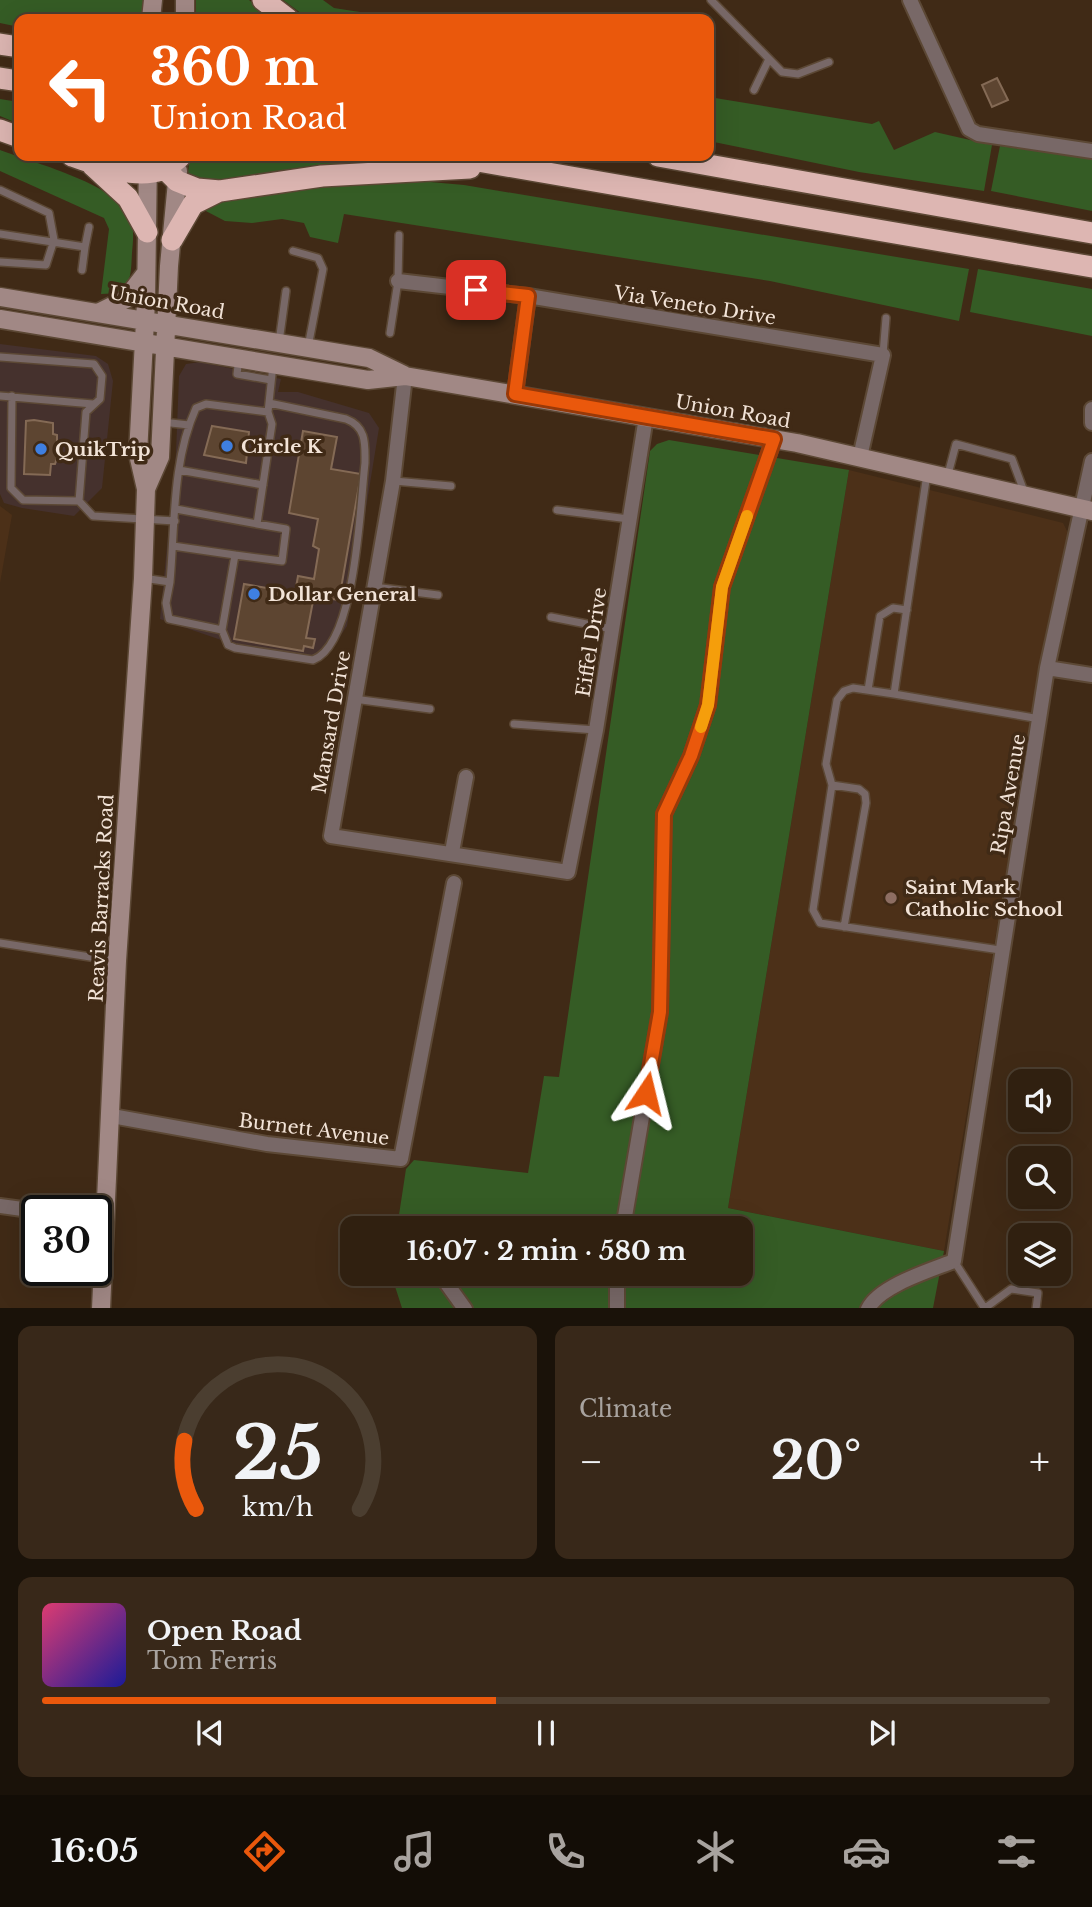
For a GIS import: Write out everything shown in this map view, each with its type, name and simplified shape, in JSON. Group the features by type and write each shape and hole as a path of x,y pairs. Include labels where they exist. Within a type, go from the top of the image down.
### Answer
{"highway":[{"path":"263,0 281,14"},
{"path":"82,161 128,198 147,232"},
{"path":"114,161 164,164 197,189 220,191 322,176 511,166"},
{"path":"480,161 1092,267"},
{"path":"686,161 1092,233"},
{"path":"172,240 193,204 220,191"}],"main road":[{"name":"Reavis Barracks Road","path":"104,1195 112,1115 117,961 143,578 146,489 138,454 147,232 164,164"},
{"name":"Reavis Barracks Road","path":"146,489 159,457 168,323 172,240 164,164"},
{"path":"100,312 126,299 146,273"},
{"name":"Union Road","path":"0,296 369,358 405,376"},
{"name":"Union Road","path":"0,319 239,358 272,372 368,380 405,376 774,439 1087,511"},
{"name":"Reavis Barracks Road","path":"101,1286 101,1308"}],"street":[{"path":"910,0 969,129 978,134 1092,151"},
{"name":"Via Veneto Drive","path":"398,281 528,296 883,355"},
{"path":"515,394 528,296"},
{"path":"860,457 883,355"},
{"name":"Mansard Drive","path":"405,376 393,481 331,836 452,852 568,872"},
{"path":"1092,409 1092,423"},
{"name":"Eiffel Drive","path":"568,872 596,730 646,417"},
{"path":"625,1216 660,1012 664,814 691,756 708,705 722,587 774,439"},
{"name":"Ripa Avenue","path":"954,1261 1000,950 1041,719 1047,668 1087,511 1092,461"},
{"path":"1047,668 1092,675"},
{"path":"452,852 466,776"},
{"name":"Burnett Avenue","path":"112,1115 267,1144 401,1159 454,883"},
{"path":"0,1206 21,1209"},
{"path":"868,1308 871,1301 911,1278 954,1261"},
{"path":"448,1286 465,1308"},
{"path":"617,1286 617,1308"}],"lane":[{"path":"711,0 782,72 799,74 829,62"},
{"path":"754,90 769,59"},
{"path":"0,190 49,213 54,240 46,265 0,262"},
{"path":"82,270 89,228"},
{"path":"0,234 54,240 85,247"},
{"path":"390,333 398,281 399,235"},
{"path":"293,251 318,258 323,269 308,348"},
{"path":"279,342 286,291"},
{"path":"883,355 886,317"},
{"path":"0,357 94,364 102,376 100,399 86,412 79,501"},
{"path":"257,524 272,424 268,412 272,372"},
{"path":"0,396 93,404"},
{"path":"12,396 10,488 23,499 79,501 93,516 175,521"},
{"path":"235,555 222,630 228,645 313,660 324,656 334,644 345,617 365,463 365,438 353,422 269,403"},
{"path":"222,630 169,619 166,603 179,470 189,425 196,408 206,404 268,412"},
{"path":"162,422 189,425"},
{"path":"947,478 956,444 1012,458 1026,498"},
{"path":"179,470 263,485"},
{"path":"894,694 928,473"},
{"path":"393,481 451,486"},
{"path":"173,546 282,561 286,529 176,509"},
{"path":"557,510 629,519"},
{"path":"143,578 170,582"},
{"path":"374,587 438,595"},
{"path":"868,690 880,616 893,608 907,610"},
{"path":"551,617 612,629"},
{"path":"1000,950 820,923 813,910 832,785 826,764 837,700 844,691 853,688 1041,719"},
{"path":"354,699 430,709"},
{"path":"514,724 596,730"},
{"path":"832,785 859,789 865,794 866,803 844,927"},
{"path":"0,943 117,961"},
{"path":"954,1261 985,1308 1011,1289 1038,1293 1036,1308"}],"shaded area":[{"path":"0,344 96,356 108,364 113,381 102,488 74,516 4,503 0,494"},
{"path":"200,362 281,379 278,392 298,392 369,413 379,428 347,626 333,647 316,657 227,642 160,619 176,453 179,376 186,364"},
{"name":"Saint Mark Catholic School","path":"849,470 1063,523 1068,533 1045,635 944,1251 728,1208"},
{"path":"0,506 12,515 0,583"}],"green space":[{"path":"0,0 144,0 143,14 14,14 14,26 0,23"},
{"path":"196,0 249,0 267,14 196,14"},
{"path":"283,0 323,0 334,8 373,14 302,14"},
{"path":"714,98 872,124 879,121 894,150 935,132 992,145 984,191 859,172 714,142"},
{"path":"0,99 14,101 14,122 0,116"},
{"path":"1000,146 1092,159 1092,211 991,191"},
{"path":"0,150 14,155 14,161 31,161 71,175 107,193 120,204 129,215 133,234 130,274 121,293 101,294 109,229 104,218 0,171"},
{"path":"189,161 366,163 207,183 191,178 188,172"},
{"path":"419,181 464,185 969,269 959,321 770,281 344,214 338,243 310,237 304,223 282,219 252,223 225,221 202,209 280,190 337,184"},
{"path":"978,269 1092,289 1092,336 970,312"},
{"path":"669,440 849,470 728,1208 944,1251 933,1308 402,1308 395,1286 753,1286 753,1216 399,1216 406,1169 414,1160 528,1173 544,1076 559,1077 650,451 657,444"}],"building":[{"path":"997,78 1008,100 992,107 982,85"},
{"name":"QuikTrip","path":"26,421 53,423 53,434 57,435 57,458 55,464 51,464 50,475 24,474"},
{"name":"Circle K","path":"212,426 249,432 246,463 204,455"},
{"path":"303,431 337,437 331,469 361,474 339,600 314,596 306,638 315,639 313,648 304,646 303,651 234,639 244,584 295,593 298,576 314,579 319,549 313,546 318,519 289,513"}],"slow traffic":[{"path":"701,727 708,705 722,587 747,516"}],"place":[{"name":"Circle K","path":"227,446"},
{"name":"QuikTrip","path":"41,449"},
{"name":"Dollar General","path":"254,594"},
{"name":"Saint Mark Catholic School","path":"891,898"}],"route":[{"path":"476,290 528,296 515,394 774,439 722,587 708,705 691,756 664,814 660,893 660,1012 646,1093"}]}
